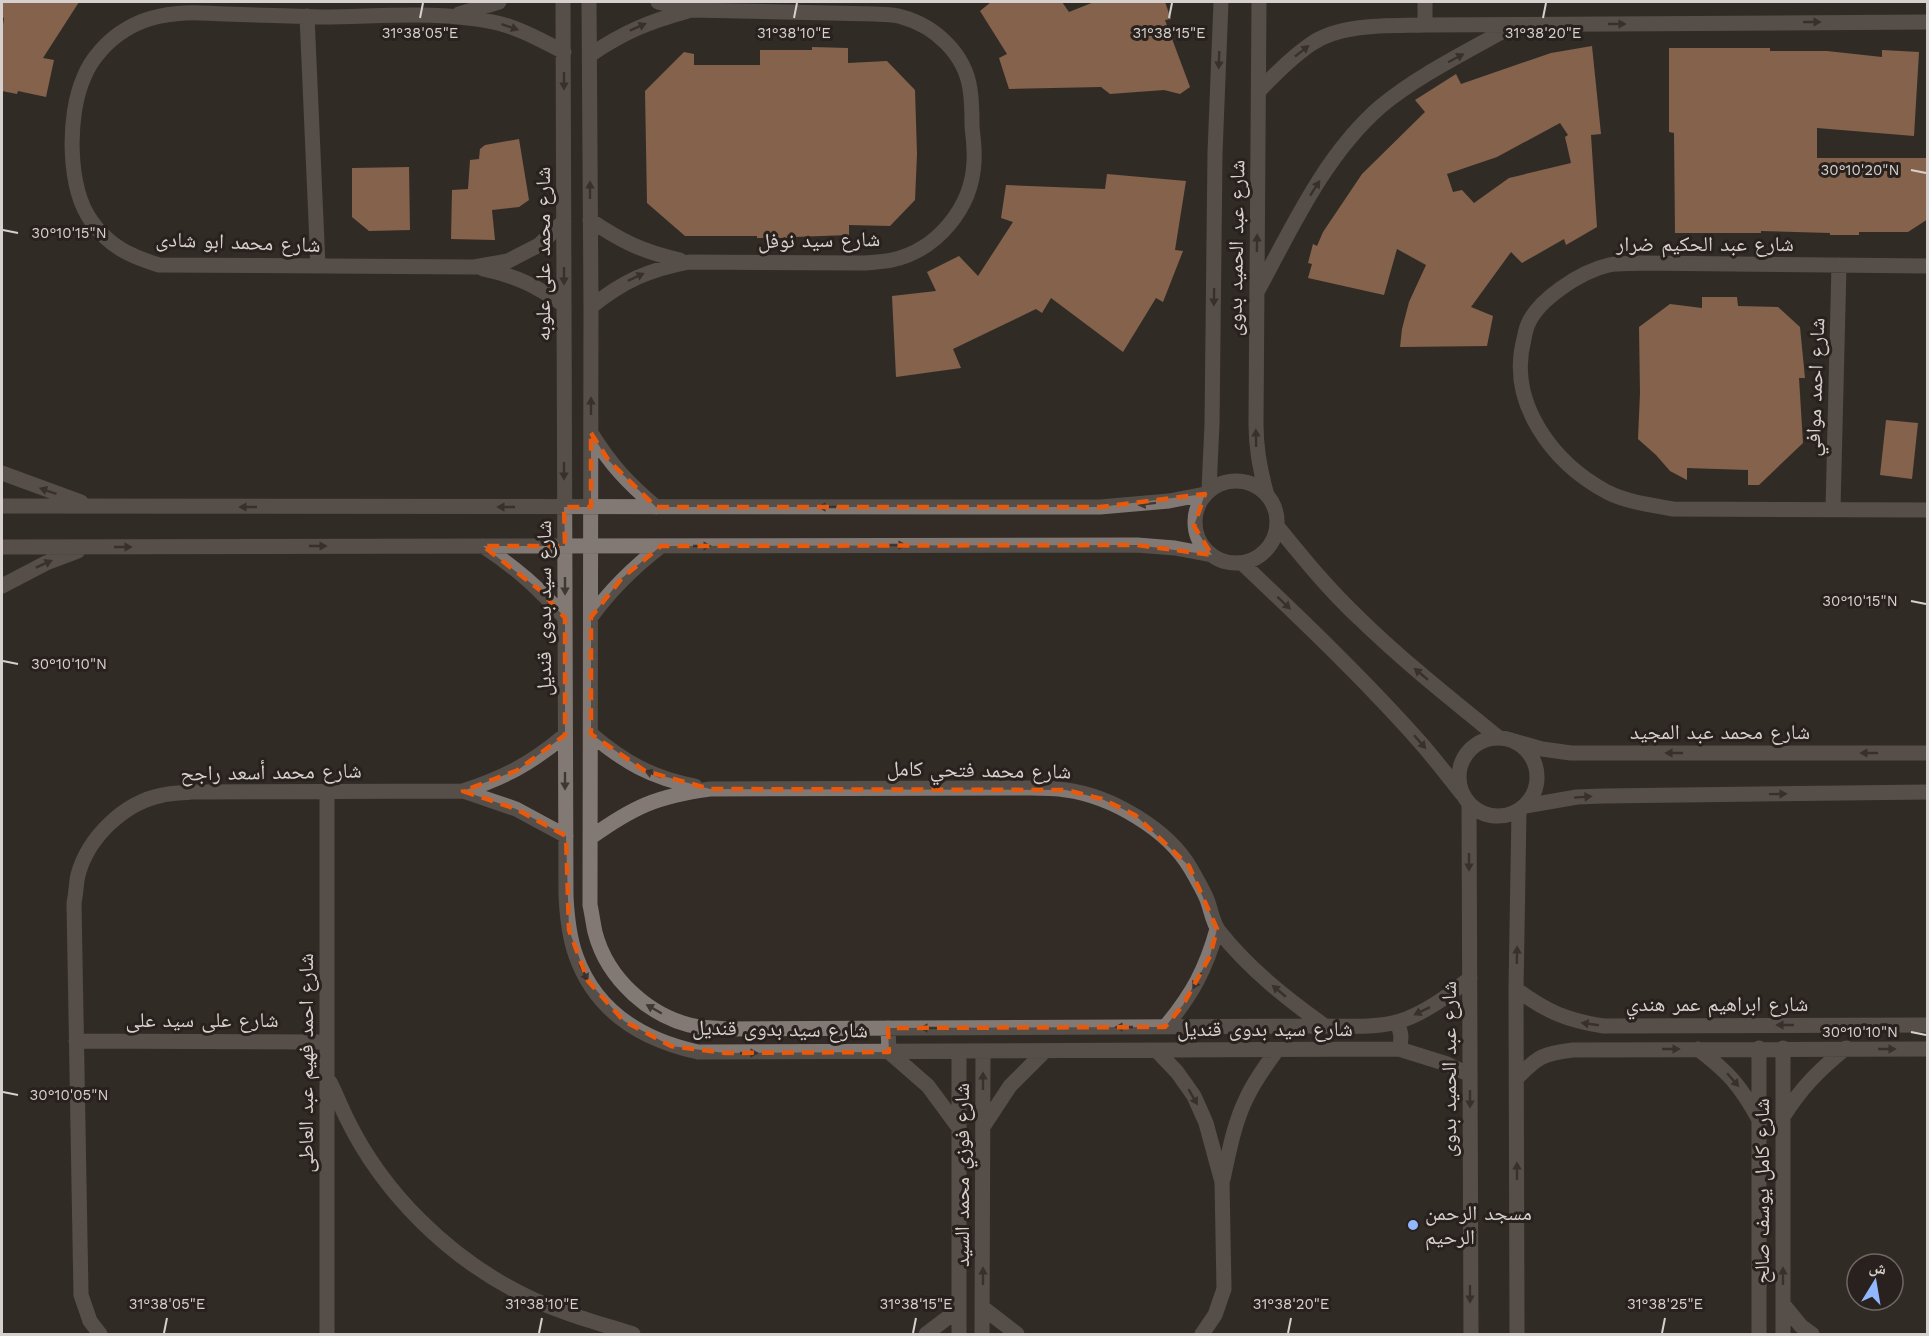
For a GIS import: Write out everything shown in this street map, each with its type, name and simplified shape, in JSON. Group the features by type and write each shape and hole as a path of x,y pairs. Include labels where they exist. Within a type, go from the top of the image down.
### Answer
{"street":[{"name":"شارع محمد ابو شادى","path":"453,16 499,2"},
{"name":"شارع محمد على علوبه","path":"564,2 564,507"},
{"path":"589,2 591,507"},
{"name":"شارع سيد نوفل","path":"591,307 612,290 636,276 662,267 689,262 865,263 892,260 918,250 940,235 958,214 969,189 975,162 970,87 961,63 946,42 925,26 901,16 690,10 658,2"},
{"name":"شارع عبد الحميد بدوى","path":"1259,2 1256,447 1267,495"},
{"path":"1425,2 1425,25"},
{"name":"شارع عبد الحميد بدوى","path":"1207,492 1212,424 1219,6"},
{"name":"شارع سيد نوفل","path":"590,55 621,35 646,23 690,10"},
{"name":"شارع محمد ابو شادى","path":"564,52 530,34 495,22 453,16 185,13 154,17 125,30 101,50 84,77 75,108 73,137 75,176 79,196 91,221 109,242 133,257 159,265 474,267 508,261 539,245 564,221"},
{"path":"307,16 318,266"},
{"path":"1259,91 1285,64 1313,42 1346,30 1425,25 1928,22"},
{"path":"1256,294 1312,192 1342,148 1379,108 1422,75 1515,25"},
{"name":"شارع سيد نوفل","path":"590,220 620,240 653,254 689,262"},
{"name":"شارع عبد الحكيم ضرار","path":"1928,266 1641,263 1608,266 1577,277 1550,296 1529,321 1519,356 1522,392 1536,425 1555,452 1580,475 1608,492 1640,504 1673,509 1928,510"},
{"name":"شارع احمد موافي","path":"1833,509 1839,265"},
{"name":"شارع محمد ابو شادى","path":"474,267 506,274 537,287 564,305"},
{"path":"591,433 609,461 631,486 656,507"},
{"path":"2,473 95,507"},
{"path":"2,506 1101,507 1169,501 1207,492 1220,484 1232,481 1245,482 1257,487 1273,504 1277,526 1266,550 1242,563 1221,561 1203,548 1194,526 1198,503 1207,492"},
{"name":"شارع سيد بدوى قنديل","path":"564,507 566,896 569,930 576,957 598,995 624,1021 646,1036 671,1046 698,1052 1398,1049 1447,1064 1470,1075"},
{"name":"شارع سيد بدوى قنديل","path":"591,507 590,905 595,933 606,960 623,984 644,1003 669,1018 697,1027 726,1029 1367,1026 1396,1022 1425,1010 1441,1001 1470,978"},
{"path":"1277,526 1315,573 1402,659 1506,739 1525,748 1533,759 1537,771 1537,784 1533,796 1522,808 1516,989 1517,1335"},
{"path":"2,547 1137,545 1174,548 1212,555"},
{"path":"483,546 541,591 565,618"},
{"path":"591,617 622,578 661,546"},
{"path":"2,586 46,563 89,547"},
{"path":"1242,563 1378,695 1421,742 1465,799 1480,812 1493,816 1506,816 1522,808 1576,797 1603,795 1928,792"},
{"name":"شارع محمد فتحي كامل","path":"591,734 616,755 645,771 677,783 710,789"},
{"name":"شارع محمد أسعد راجح","path":"100,1335 90,1321 81,1295 76,1041 74,903 79,874 91,847 110,824 133,806 161,795 191,792 463,791 518,770 543,754 565,735"},
{"path":"1465,799 1459,781 1460,768 1465,755 1474,746 1486,740 1506,739"},
{"name":"شارع محمد عبد المجيد","path":"1506,739 1542,749 1571,753 1928,753"},
{"name":"شارع محمد فتحي كامل","path":"590,838 617,818 646,803 677,793 710,789 1029,788 1066,790 1102,799 1135,815 1164,838 1189,866 1206,898 1218,929 1268,982 1325,1026"},
{"name":"شارع محمد أسعد راجح","path":"463,791 516,809 566,836"},
{"name":"شارع احمد فهيم عبد العاطى","path":"327,792 327,1335"},
{"name":"شارع عبد الحميد بدوى","path":"1465,799 1470,978 1471,1335"},
{"path":"1165,1027 1198,982 1210,956 1218,929"},
{"name":"شارع ابراهيم عمر هندي","path":"1516,989 1536,1004 1557,1015 1604,1026 1928,1025"},
{"path":"1396,1022 1401,1031 1402,1040 1398,1049"},
{"path":"888,1028 889,1052 928,1086 959,1128"},
{"name":"شارع على سيد على","path":"76,1041 327,1042"},
{"path":"1517,1078 1533,1061 1553,1052 1759,1048 1928,1049"},
{"name":"شارع كامل يوسف صالح","path":"1759,1048 1759,1335"},
{"name":"شارع كامل يوسف صالح","path":"1783,1048 1783,1335"},
{"path":"1783,1117 1800,1091 1821,1068 1846,1048"},
{"path":"1698,1049 1723,1068 1744,1092 1759,1119"},
{"path":"1222,1182 1236,1126 1246,1099 1260,1073 1277,1050"},
{"path":"983,1127 1010,1086 1045,1051"},
{"path":"1157,1051 1177,1072 1194,1096 1206,1123 1222,1182 1224,1289 1215,1316 1202,1335"},
{"name":"شارع فوزي محمد السيد","path":"959,1052 959,1335"},
{"name":"شارع فوزي محمد السيد","path":"982,1335 983,1052"},
{"path":"327,1076 347,1121 373,1163 404,1203 439,1238 478,1268 521,1294 566,1314 633,1335"},
{"path":"1783,1304 1801,1326 1812,1335"},
{"path":"982,1307 1017,1335"},
{"path":"926,1335 959,1309"}],"highlighted area":[{"path":"591,433 609,461 656,507 1100,507 1205,494 1194,526 1212,555 1137,545 661,546 622,578 591,617 591,734 645,771 710,789 1066,790 1102,799 1135,815 1189,866 1217,929 1210,956 1183,1005 1165,1027 888,1028 889,1052 725,1053 671,1046 624,1021 588,981 569,930 566,836 516,809 463,791 518,770 565,735 565,618 541,591 483,546 565,546 564,507 591,507"}],"building":[{"path":"2,2 79,2 43,58 54,60 46,97 18,91 17,94 2,91 4,18 2,17"},
{"path":"991,2 1062,2 1069,12 1094,2 1165,2 1171,19 1165,20 1190,87 1180,94 1164,90 1110,94 1101,87 1009,89 999,58 1007,54 980,11"},
{"path":"1592,46 1601,134 1591,135 1597,227 1566,245 1564,239 1522,263 1511,252 1471,307 1493,316 1487,346 1400,347 1409,302 1426,265 1397,249 1384,295 1308,278 1312,264 1308,263 1313,244 1317,246 1323,232 1362,174 1425,112 1415,100 1456,74 1461,84 1551,53","holes":["1560,123 1568,135 1565,137 1571,163 1509,178 1474,203 1462,190 1453,192 1447,174 1497,157"]},
{"path":"812,47 848,48 848,63 887,61 915,90 917,154 915,200 890,226 849,225 849,235 795,238 685,236 647,203 645,91 684,52 694,54 694,65 760,65 760,50 812,50"},
{"path":"1669,48 1770,48 1770,51 1827,51 1882,57 1882,50 1919,52 1914,136 1817,128 1817,158 1928,158 1928,219 1908,232 1859,232 1859,235 1761,231 1761,233 1675,233 1674,133 1669,132"},
{"path":"519,139 529,200 519,207 492,210 495,240 451,239 452,190 468,189 470,160 479,159 480,149 485,145"},
{"path":"409,167 410,230 369,231 352,217 352,168"},
{"path":"1107,174 1186,181 1175,250 1183,251 1163,302 1156,298 1123,352 1051,298 1042,313 1036,309 953,349 961,368 896,377 892,296 936,291 927,272 959,256 978,276 1013,222 1001,218 1006,185 1105,189"},
{"path":"1702,297 1737,297 1738,306 1778,307 1800,327 1805,378 1799,378 1803,443 1759,485 1748,485 1748,470 1687,468 1687,480 1670,471 1638,439 1639,327 1670,304 1702,308"},
{"path":"1886,420 1918,423 1912,479 1880,475"}],"place":[{"name":"مسجد الرحمن الرحيم","path":"1413,1225"}]}
